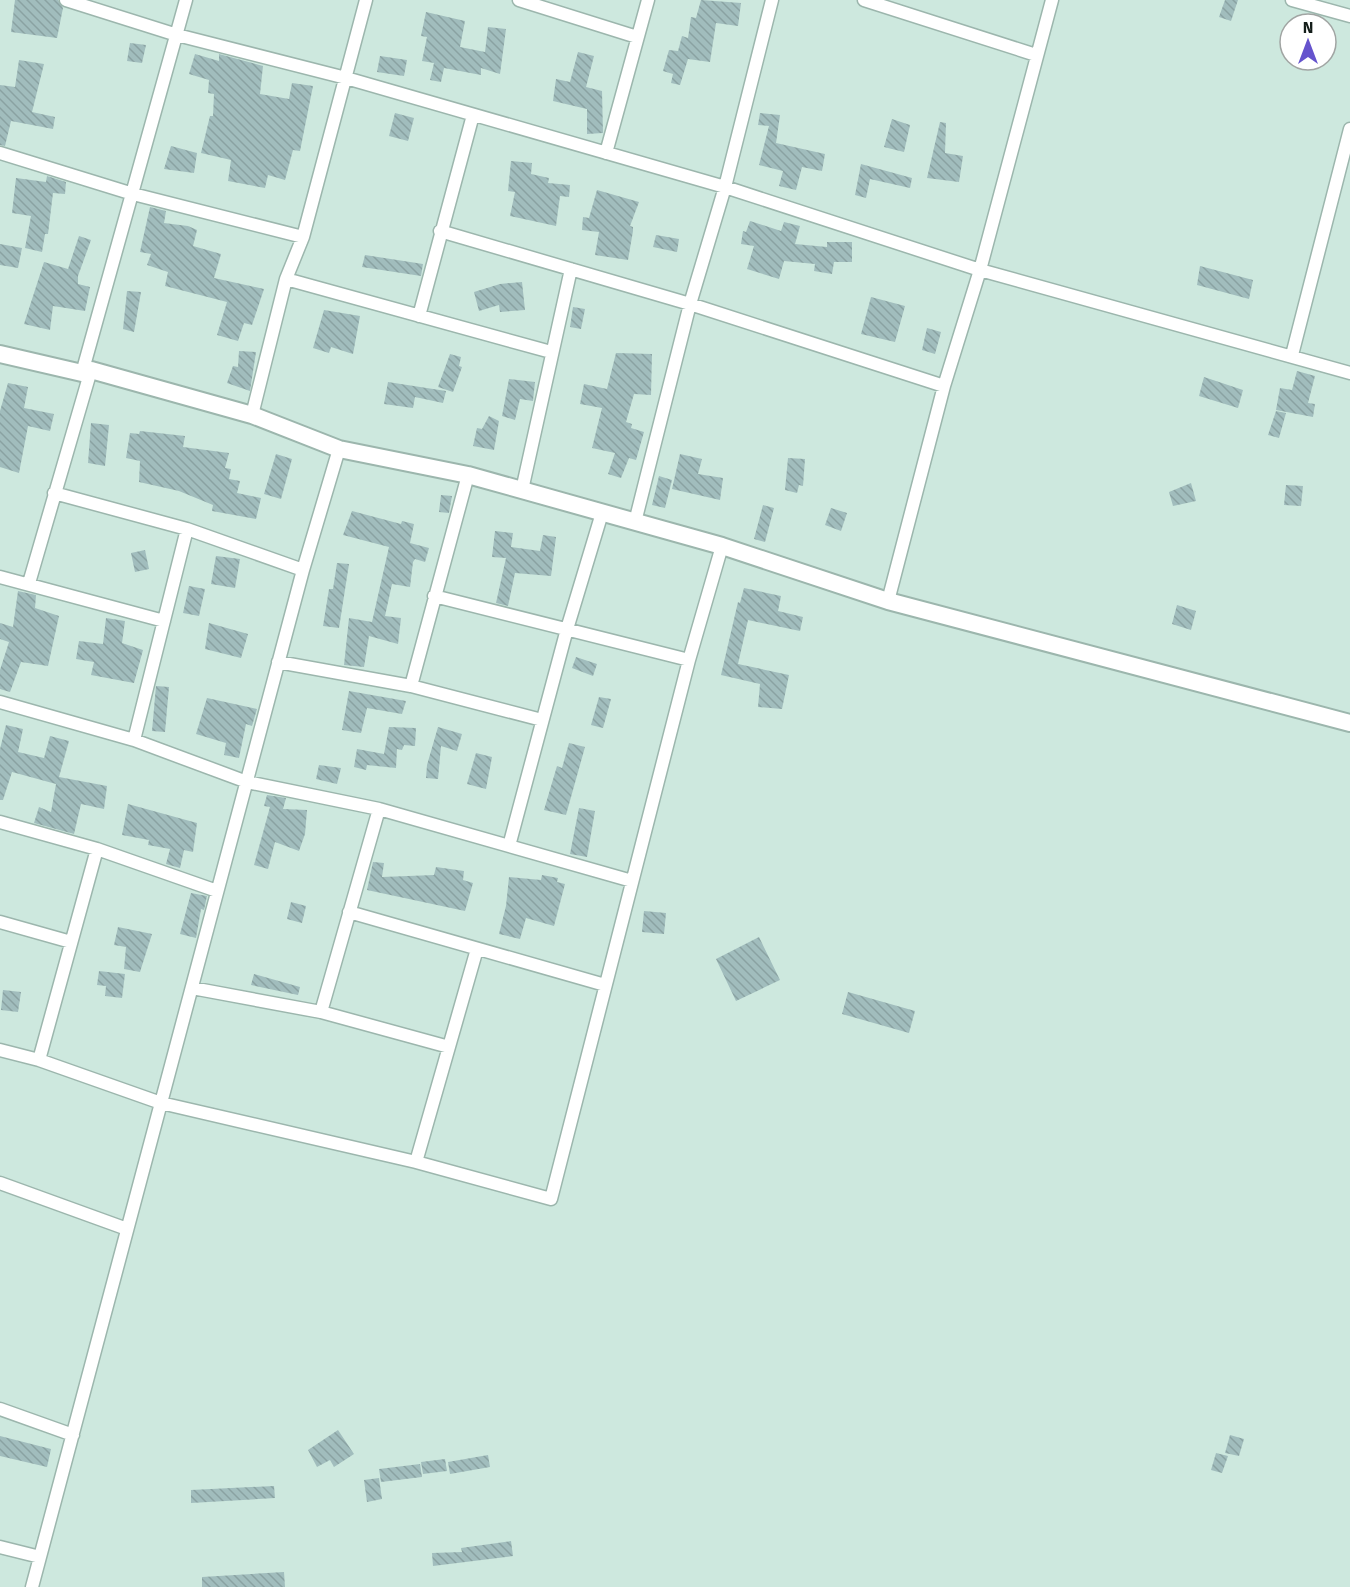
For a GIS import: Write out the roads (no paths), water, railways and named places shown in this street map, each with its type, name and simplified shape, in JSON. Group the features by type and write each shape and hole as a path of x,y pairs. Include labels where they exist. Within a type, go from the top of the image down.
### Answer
{"street":[{"path":"66,0 177,35 346,78 725,187 980,270 1350,373"},
{"path":"29,583 186,0"},
{"path":"252,415 286,279 303,237 366,0"},
{"path":"519,0 637,37"},
{"path":"606,153 648,0"},
{"path":"635,522 690,303 725,187 772,0"},
{"path":"864,0 1036,55"},
{"path":"888,601 944,386 980,270 1052,0"},
{"path":"1292,0 1350,16"},
{"path":"418,316 473,115"},
{"path":"1292,356 1350,129"},
{"path":"0,153 134,194 303,237"},
{"path":"440,231 690,303 944,386"},
{"path":"522,490 571,269"},
{"path":"286,279 551,352"},
{"path":"0,354 87,372 252,415 339,449 468,475 722,546 888,601 1350,723"},
{"path":"32,1587 303,570 339,449"},
{"path":"411,686 468,475"},
{"path":"54,493 187,529 303,570"},
{"path":"509,846 567,629 602,513"},
{"path":"134,740 187,529"},
{"path":"0,1050 39,1060 161,1103 416,1162 551,1199 689,660 722,546"},
{"path":"0,577 164,621"},
{"path":"434,596 689,660"},
{"path":"279,662 411,686 542,720"},
{"path":"0,702 134,740 247,782 379,809 632,881"},
{"path":"321,1012 379,809"},
{"path":"0,822 97,849 217,891"},
{"path":"39,1060 97,849"},
{"path":"349,912 605,986"},
{"path":"0,922 71,942"},
{"path":"416,1162 477,949"},
{"path":"192,988 321,1012 449,1047"},
{"path":"0,1184 128,1229"},
{"path":"0,1409 73,1435"},
{"path":"0,1547 40,1557"}]}
